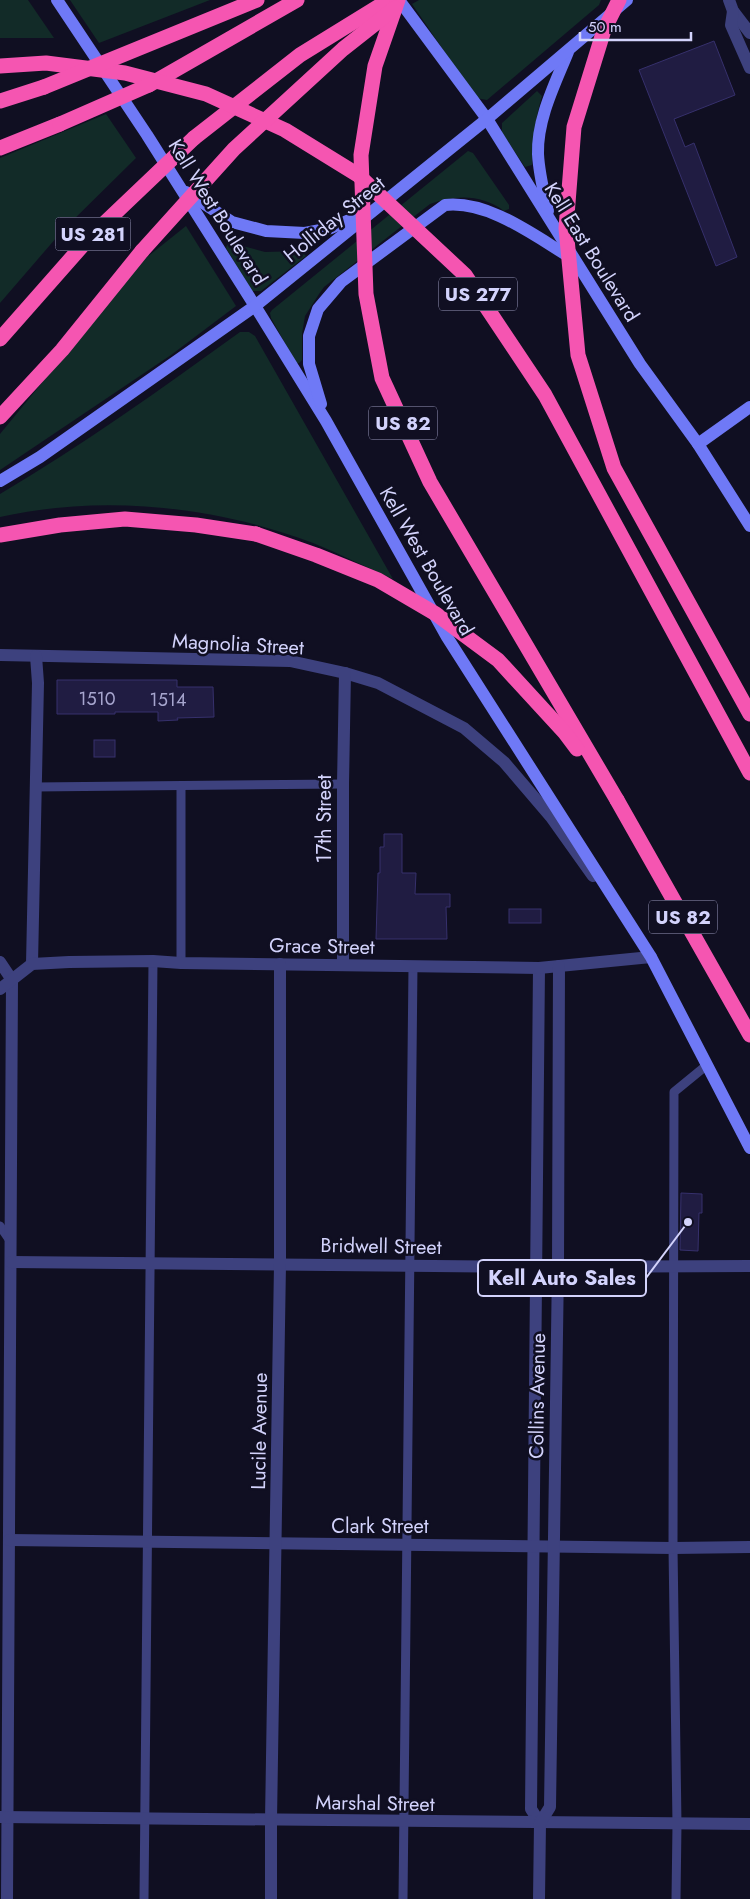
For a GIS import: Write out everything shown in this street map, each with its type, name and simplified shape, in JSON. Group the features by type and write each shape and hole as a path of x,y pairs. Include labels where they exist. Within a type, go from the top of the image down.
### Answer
{"highway":[{"path":"0,101 44,87 257,0"},
{"path":"0,148 148,85 297,0"},
{"name":"US 281","path":"0,339 90,237 194,138 300,55 389,0"},
{"name":"US 82","path":"398,0 376,66 361,155 366,294 382,378 430,482 617,800 750,1035"},
{"path":"0,417 62,350 142,251 234,149 343,49 405,0"},
{"path":"619,0 604,30 574,127 566,228 578,355 614,468 750,714"},
{"name":"US 277","path":"0,66 46,63 125,73 206,94 285,130 358,175 465,275 545,395 750,773"},
{"path":"0,535 60,525 124,519 196,525 256,534 316,555 378,580 436,614 498,660 564,732 617,800"}],"main road":[{"name":"Kell West Boulevard","path":"57,0 182,190 255,306 326,421 447,637 651,958 750,1148"},
{"name":"Kell East Boulevard","path":"398,0 487,119 640,364 698,444 750,526"},
{"name":"Holliday Street","path":"0,482 40,457 255,306 487,119 627,0"},
{"path":"549,218 538,153 541,129 550,95 569,49"},
{"path":"182,190 232,222 266,231 305,233 331,228 380,206"},
{"path":"326,421 309,364 309,336 318,308 341,282 445,205 457,204 488,210 575,260"},
{"path":"698,444 750,407"}],"street":[{"path":"731,5 750,33"},
{"path":"731,5 731,25 750,68"},
{"name":"Magnolia Street","path":"0,655 290,661 345,673 378,683 464,728 504,762 551,817 651,958"},
{"path":"0,989 32,964 38,683 36,656"},
{"name":"17th Street","path":"343,964 345,673"},
{"name":"Grace Street","path":"32,964 153,961 181,964 343,964 539,968 651,958"},
{"path":"0,962 12,980 11,1262 5,1484 9,1540 4,1565 4,1817 7,1899"},
{"name":"Lucile Avenue","path":"271,1899 280,1264 280,964"},
{"name":"Collins Avenue","path":"539,1899 540,1823 550,1807 558,1267 559,966"},
{"name":"Collins Avenue","path":"539,968 531,1809 540,1823"},
{"name":"Bridwell Street","path":"11,1262 536,1267 750,1266"},
{"name":"Clark Street","path":"9,1540 673,1548 750,1547"},
{"name":"Marshal Street","path":"4,1817 750,1824"}],"lane":[{"path":"36,787 343,784"},
{"path":"181,786 181,964"},
{"path":"144,1899 153,961"},
{"path":"403,1899 413,966"},
{"path":"676,1899 677,1824 673,1548 674,1092 707,1064"},
{"path":"0,1226 11,1242"}],"green space":[{"path":"0,0 28,0 54,38 0,38"},
{"path":"70,0 210,0 99,43"},
{"path":"419,0 601,0 599,5 487,100 476,98 412,4"},
{"path":"537,91 542,96 535,130 532,165 525,167 502,133 502,123"},
{"path":"106,114 136,158 63,230 0,303 0,158"},
{"path":"468,151 473,153 509,205 509,209 504,211 486,201 468,198 449,199 430,204 324,287 305,316 302,334 302,360 296,363 271,318 270,313 272,310"},
{"path":"186,226 236,306 171,355 0,470 0,434 141,262"},
{"path":"228,242 265,252 302,251 306,256 261,291 252,291 226,248"},
{"path":"240,332 249,332 255,336 393,579 313,543 276,530 198,512 118,505 78,506 0,517 0,494 92,436"}],"building":[{"path":"714,41 735,95 674,119 685,147 694,143 737,257 716,266 639,70"},
{"path":"57,680 177,680 177,687 213,687 214,717 177,718 178,720 158,721 158,712 57,714"},
{"path":"94,740 115,740 115,757 94,757"},
{"path":"384,834 402,834 402,873 416,873 415,894 450,894 450,907 446,907 447,939 376,939 378,873 380,873 380,847 384,847"},
{"path":"509,909 541,909 541,923 509,923"},
{"path":"681,1193 702,1194 702,1213 699,1213 698,1251 680,1250"}],"place":[{"name":"Kell Auto Sales","path":"688,1222"}]}
